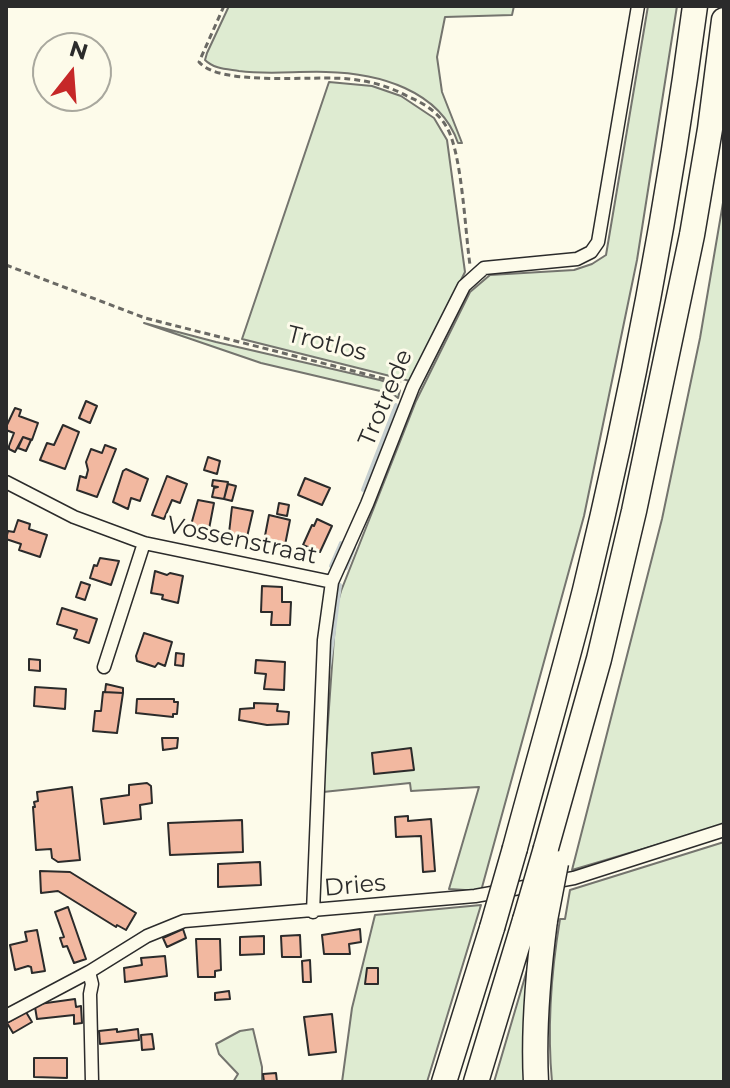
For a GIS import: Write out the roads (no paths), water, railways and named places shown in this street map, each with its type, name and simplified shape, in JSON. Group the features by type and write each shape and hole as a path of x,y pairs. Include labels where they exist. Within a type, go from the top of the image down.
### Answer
{"highway":[{"path":"444,1082 515,848 586,588 629,397 679,130 695,6"},
{"path":"476,1082 535,920 552,850 561,794 603,644 672,335 710,129 724,20"},
{"path":"535,920 536,1082"}],"street":[{"name":"Trotrede","path":"313,912 325,629 332,582 367,504 413,387 464,286 484,268 577,259 591,252 598,242 638,6"},
{"name":"Vossenstraat","path":"6,482 74,517 144,543 332,582"},
{"name":"Vossenstraat","path":"104,667 144,543"},
{"name":"Dries","path":"6,1016 170,925 203,918 313,912 475,896 574,878 724,830"},
{"path":"89,972 92,984 92,1082"},
{"path":"71,981 90,994"}],"waterway":[{"path":"363,490 396,405"},
{"path":"331,566 341,543"},
{"path":"346,568 354,548"},
{"path":"329,668 340,585"}]}
